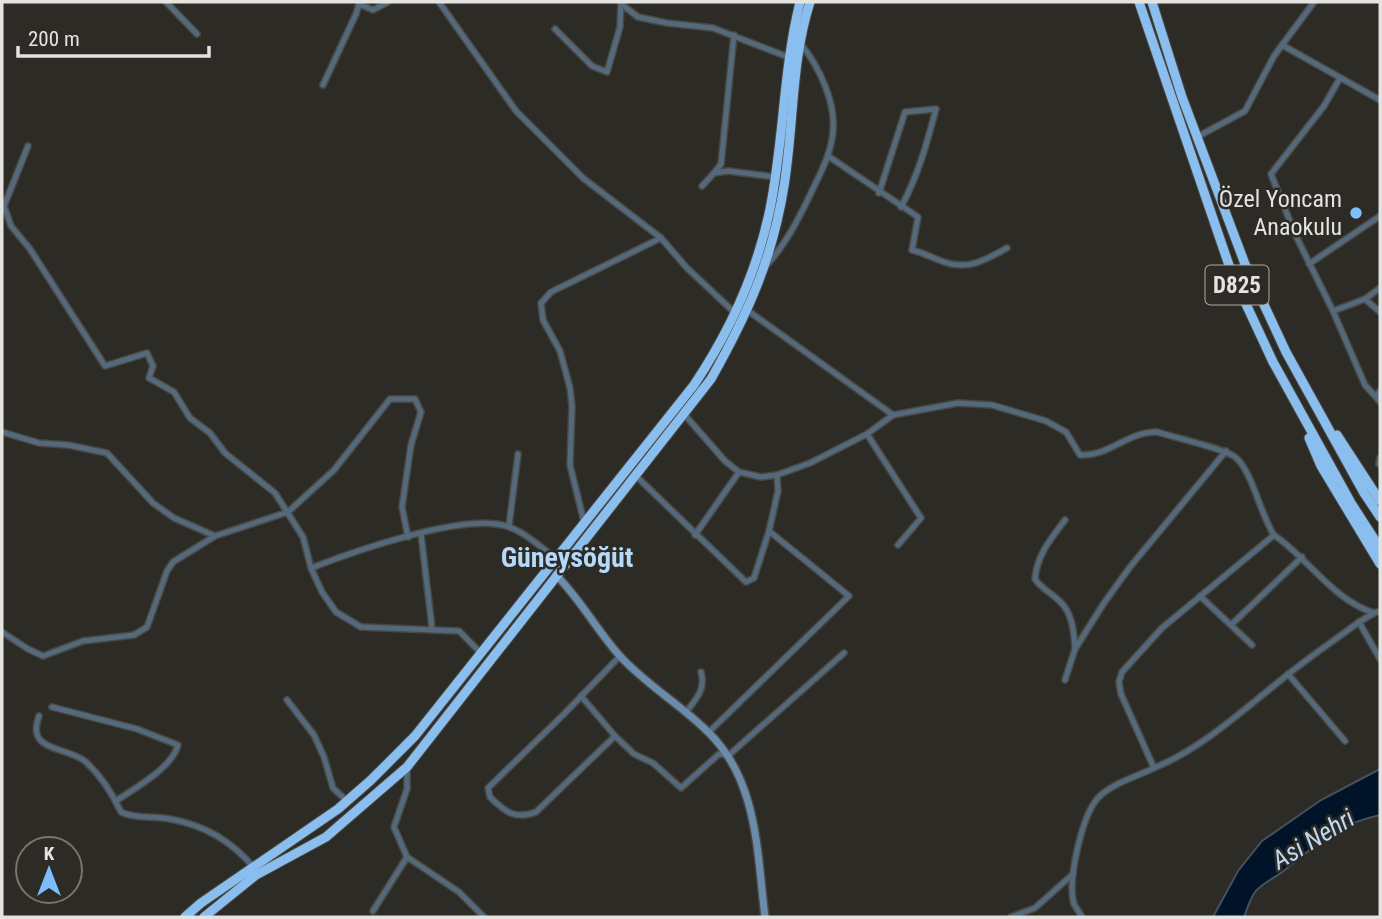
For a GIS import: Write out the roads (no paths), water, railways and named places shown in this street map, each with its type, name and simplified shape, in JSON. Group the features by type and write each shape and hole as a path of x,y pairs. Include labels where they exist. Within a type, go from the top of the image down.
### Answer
{"highway":[{"path":"185,917 347,801 415,736 694,385 735,313 759,253 770,208 788,57 800,2"},
{"path":"204,917 256,875 326,837 407,767 711,379 747,310 766,266 784,186 800,43 810,2"},
{"name":"D825","path":"1139,2 1232,274 1288,388 1351,503 1380,548"},
{"name":"D825","path":"1152,2 1197,137 1245,264 1286,352 1380,517"},
{"path":"1288,388 1321,466 1380,564"},
{"path":"1319,410 1349,449 1380,500"}],"street":[{"path":"166,2 197,34"},
{"path":"323,85 359,4 373,10 388,2"},
{"path":"439,2 516,111 583,178 661,239 687,268 735,313"},
{"path":"1197,137 1245,111 1282,45 1314,2"},
{"path":"621,3 638,17 713,28 788,57"},
{"path":"555,29 592,66 607,72 620,26 621,3"},
{"path":"702,186 721,164 734,35"},
{"path":"766,266 790,236 828,156 833,133 833,114 824,86 811,56 800,43"},
{"path":"1282,45 1380,100"},
{"path":"1340,78 1324,106 1271,174 1295,234 1365,385 1379,397"},
{"path":"879,193 905,112 936,108 926,149 901,207"},
{"path":"28,146 4,206 11,226 30,249 105,366 147,353 153,366 149,378 174,392 190,418 210,433 225,453 275,493 303,537 311,568 322,592 336,612 361,627 459,631 482,654"},
{"path":"828,156 918,217 912,250 944,262 968,265 982,262 1007,248"},
{"path":"714,173 728,171 775,177"},
{"path":"1309,264 1380,216"},
{"path":"584,522 570,465 570,388 559,351 543,320 541,303 551,292 661,239"},
{"path":"1333,311 1365,299 1380,288"},
{"path":"1365,299 1380,312"},
{"path":"747,310 894,415"},
{"path":"2,632 43,656 83,641 134,635 147,626 167,571 173,562 215,536 288,512 334,470 390,399 415,399 421,412 411,445 402,507 408,537"},
{"path":"684,414 725,461 739,472 761,477 777,475 810,463 867,434 894,415 926,407 969,402 992,405 1046,421 1066,432 1080,455 1094,456 1147,432 1157,432 1226,451 1240,461 1265,521 1274,535 1302,557 1334,592 1361,609 1377,612"},
{"path":"2,432 38,443 68,445 107,453 153,503 174,518 215,536"},
{"path":"867,434 921,518 898,545"},
{"path":"1065,680 1075,649 1130,568 1226,451"},
{"path":"509,526 518,453"},
{"path":"695,534 739,472"},
{"path":"636,475 746,582 754,578 769,531 778,491 777,475"},
{"path":"1065,520 1041,553 1036,565 1035,579 1041,588 1064,606 1073,628 1075,649"},
{"path":"311,568 364,548 485,522 509,526 556,558"},
{"path":"709,732 849,596 769,531"},
{"path":"421,534 432,628"},
{"path":"1154,768 1121,694 1119,682 1122,672 1162,628 1274,535"},
{"path":"1231,625 1302,557"},
{"path":"556,575 572,591 620,656 709,732 729,755 746,792 755,827 765,917"},
{"path":"1200,596 1252,646"},
{"path":"1082,917 1074,904 1072,869 1090,810 1097,799 1107,791 1178,758 1288,674 1377,612"},
{"path":"1359,622 1380,659"},
{"path":"581,696 634,754 653,763 681,788 719,754 729,755 844,653"},
{"path":"615,736 536,813 522,818 513,815 490,797 488,788 620,656"},
{"path":"686,712 701,692 701,672"},
{"path":"1288,674 1345,741"},
{"path":"287,700 314,735 333,788 347,801"},
{"path":"52,707 138,729 178,745 177,751 152,777 116,801"},
{"path":"39,716 36,729 38,738 45,745 85,761 116,801 121,812 172,819 221,836 239,850 254,867"},
{"path":"407,767 407,789 394,827 407,857 459,892 484,917"},
{"path":"373,911 407,857"},
{"path":"1011,917 1035,908 1073,874"},
{"path":"1035,908 1038,917"}],"water":[{"name":"Asi Nehri","path":"1380,769 1380,815 1339,830 1258,888 1244,917 1213,917 1238,871 1262,841 1321,800"}],"place":[{"name":"Özel Yoncam Anaokulu","path":"1356,213"}],"district":[{"name":"Güneysöğüt","path":"567,557"}]}
